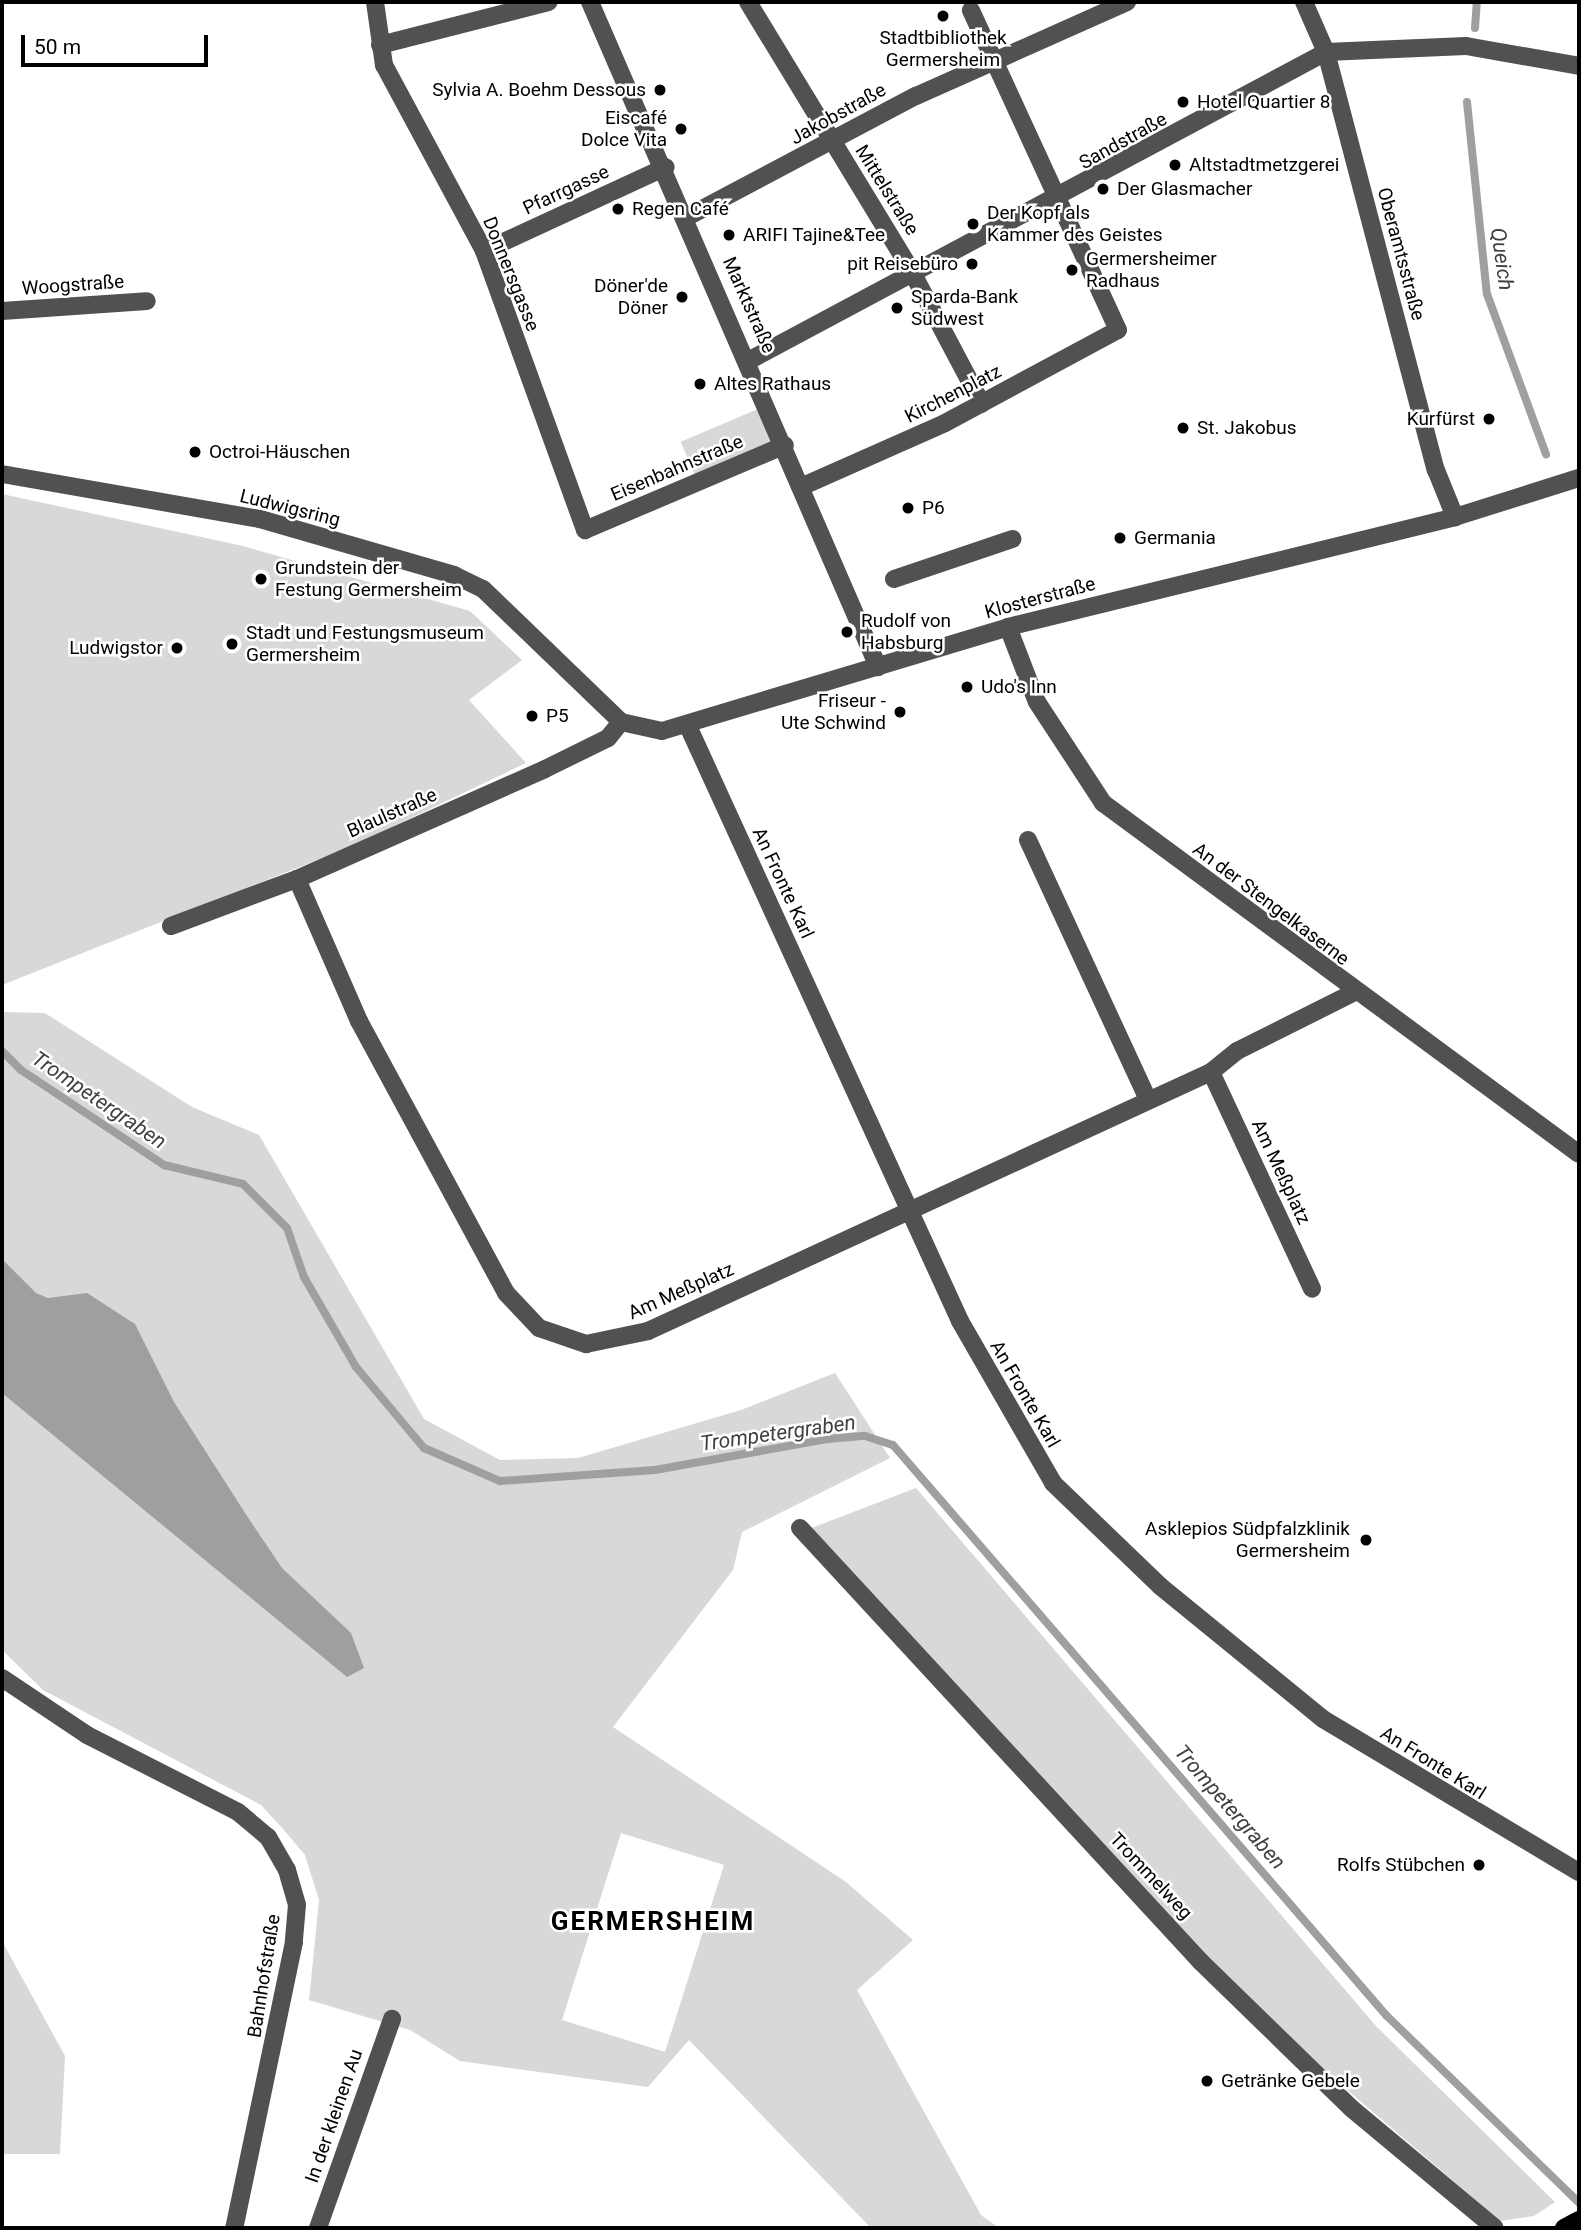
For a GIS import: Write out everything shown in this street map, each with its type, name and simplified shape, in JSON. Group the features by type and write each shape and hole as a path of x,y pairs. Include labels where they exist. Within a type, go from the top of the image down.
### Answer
{"main road":[{"path":"1564,2228 1579,2220"}],"street":[{"name":"Donnersgasse","path":"375,2 380,45 484,251 585,530"},
{"path":"380,45 549,2"},
{"name":"Marktstraße","path":"590,2 750,360 878,667"},
{"name":"Mittelstraße","path":"748,2 912,272 982,404"},
{"name":"Jakobstraße","path":"687,217 916,96 997,65 1126,2"},
{"name":"Oberamtsstraße","path":"1304,2 1326,52 1436,470 1455,517"},
{"path":"971,10 1055,203"},
{"name":"Sandstraße","path":"750,360 912,272 1055,203 1326,52 1466,46 1579,66"},
{"name":"Pfarrgasse","path":"484,251 666,167"},
{"name":"Kirchenplatz","path":"803,486 982,404 1118,330 1055,203"},
{"name":"Woogstraße","path":"2,311 147,301"},
{"name":"Eisenbahnstraße","path":"585,530 785,445"},
{"name":"Ludwigsring","path":"2,474 260,520 454,575 483,589 621,723"},
{"name":"Klosterstraße","path":"621,723 662,731 688,726 1008,627 1455,517 1579,478"},
{"path":"894,579 1012,539"},
{"name":"An der Stengelkaserne","path":"1008,627 1037,702 1103,803 1353,993 1579,1154"},
{"name":"Blaulstraße","path":"171,926 297,879 598,744 621,723"},
{"name":"An Fronte Karl","path":"688,726 997,1394 1053,1483 1160,1586 1323,1719 1471,1813 1579,1872"},
{"path":"1028,840 1147,1098"},
{"name":"Am Meßplatz","path":"297,879 426,1152 506,1293 553,1336 607,1343 649,1331 1147,1098 1212,1072 1237,1051 1353,993"},
{"name":"Am Meßplatz","path":"1212,1072 1312,1289"},
{"name":"Trommelweg","path":"800,1528 1201,1962 1351,2108 1495,2228"},
{"name":"Bahnhofstraße","path":"2,1666 34,1700"},
{"name":"Bahnhofstraße","path":"2,1678 34,1700 238,1812 268,1836 287,1870 296,1905 294,1942 234,2228"},
{"name":"In der kleinen Au","path":"318,2228 392,2019"}],"shaded area":[{"path":"758,409 773,445 696,478 681,442"},
{"path":"2,494 243,546 470,611 522,660 469,700 526,763 350,847 2,985"},
{"path":"2,1012 45,1013 192,1107 259,1135 424,1419 500,1460 578,1458 741,1410 835,1373 890,1458 742,1532 733,1570 613,1727 846,1882 913,1940 857,1990 981,2215 999,2228 871,2228 689,2040 648,2087 460,2061 410,2030 309,2000 319,1900 305,1855 283,1829 261,1805 43,1690 2,1650","holes":["621,1833 724,1865 665,2052 562,2020"]},
{"path":"2,1259 36,1293 48,1298 87,1293 135,1324 174,1402 247,1516 282,1568 351,1633 364,1668 347,1677 2,1393"},
{"path":"916,1488 1376,2026 1555,2202 1534,2216 1500,2221 1331,2076 1225,1977 809,1529"},
{"path":"2,1941 65,2056 60,2154 2,2154"}],"waterway":[{"name":"Queich","path":"1475,28 1477,2"},
{"name":"Queich","path":"1467,102 1487,294 1546,454"},
{"name":"Trompetergraben","path":"2,1051 21,1070 164,1165 243,1184 287,1228 304,1277 356,1367 424,1448 500,1481 655,1470 828,1439 865,1436 893,1445 1387,2016 1579,2203"}],"place":[{"name":"Stadtbibliothek Germersheim","path":"943,16"},
{"name":"Sylvia A. Boehm Dessous","path":"660,90"},
{"name":"Hotel Quartier 8","path":"1183,102"},
{"name":"Eiscafé Dolce Vita","path":"681,129"},
{"name":"Altstadtmetzgerei","path":"1175,165"},
{"name":"Der Glasmacher","path":"1103,189"},
{"name":"Regen Café","path":"618,209"},
{"name":"Der Kopf als Kammer des Geistes","path":"973,224"},
{"name":"ARIFI Tajine&Tee","path":"729,235"},
{"name":"pit Reisebüro","path":"972,264"},
{"name":"Germersheimer Radhaus","path":"1072,270"},
{"name":"Döner'de Döner","path":"682,297"},
{"name":"Sparda-Bank Südwest","path":"897,308"},
{"name":"Altes Rathaus","path":"700,384"},
{"name":"Kurfürst","path":"1489,419"},
{"name":"St. Jakobus","path":"1183,428"},
{"name":"Octroi-Häuschen","path":"195,452"},
{"name":"P6","path":"908,508"},
{"name":"Germania","path":"1120,538"},
{"name":"Grundstein der Festung Germersheim","path":"261,579"},
{"name":"Rudolf von Habsburg","path":"847,632"},
{"name":"Stadt und Festungsmuseum Germersheim","path":"232,644"},
{"name":"Ludwigstor","path":"177,648"},
{"name":"Udo's Inn","path":"967,687"},
{"name":"Friseur - Ute Schwind","path":"900,712"},
{"name":"P5","path":"532,716"},
{"name":"Asklepios Südpfalzklinik Germersheim","path":"1366,1540"},
{"name":"Rolfs Stübchen","path":"1479,1865"},
{"name":"Getränke Gebele","path":"1207,2081"}],"district":[{"name":"GERMERSHEIM","path":"653,1922"}]}
